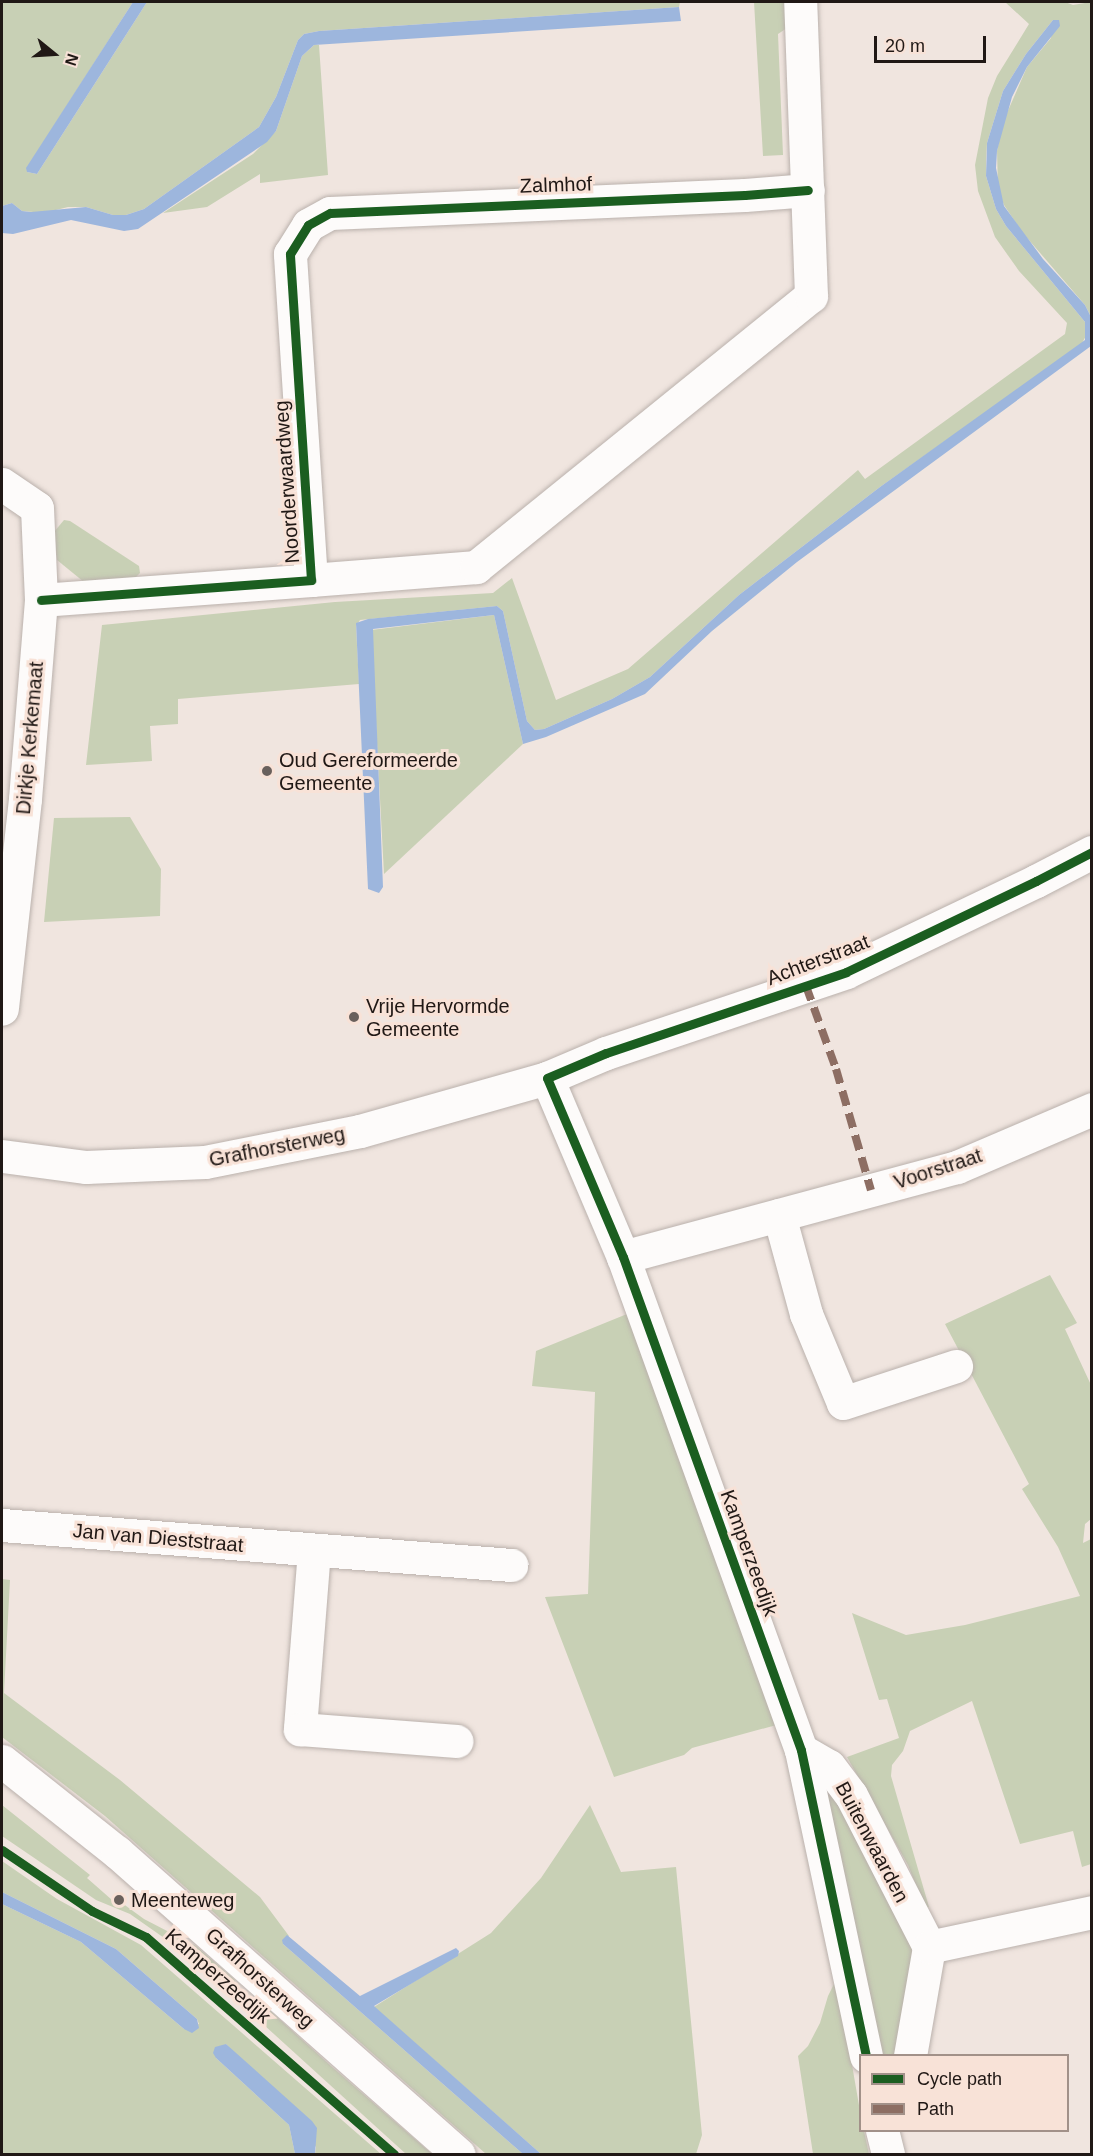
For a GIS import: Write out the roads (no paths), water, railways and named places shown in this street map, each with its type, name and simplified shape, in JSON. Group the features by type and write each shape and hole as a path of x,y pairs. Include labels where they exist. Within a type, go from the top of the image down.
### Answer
{"street":[{"path":"311,580 476,567 811,296 800,2"},
{"name":"Zalmhof","path":"308,225 330,213 733,196 808,190"},
{"name":"Noorderwaardweg","path":"41,600 311,580 290,254 308,225"},
{"name":"Dirkje Kerkemaat","path":"2,484 37,508 41,600 25,800 2,1009"},
{"name":"Achterstraat","path":"547,1078 606,1053 846,972 1092,852"},
{"name":"Grafhorsterweg","path":"2,1156 86,1167 205,1162 360,1131 547,1078"},
{"name":"Kamperzeedijk","path":"547,1078 623,1257 801,1750 866,2054"},
{"name":"Voorstraat","path":"623,1257 957,1167 1092,1109"},
{"path":"779,1215 806,1314 843,1403 956,1366"},
{"name":"Jan van Dieststraat","path":"2,1525 511,1565"},
{"path":"314,1550 300,1729 457,1741"},
{"name":"Buitenwaarden","path":"801,1750 829,1766 851,1795 929,1947"},
{"name":"Grafhorsterweg","path":"2,1761 125,1859 458,2154"},
{"path":"910,2054 929,1947 1092,1912"}],"water":[{"path":"133,2 147,2 37,174 27,172 26,168"},
{"path":"679,7 681,21 314,45 302,56 276,131 267,142 138,229 124,231 71,220 13,234 2,233 2,206 12,203 22,211 31,212 86,207 113,215 126,215 144,209 259,127 276,97 298,40 304,34 319,31"},
{"path":"1053,20 1059,20 1060,26 1027,67 1012,97 997,151 996,168 1004,206 1043,259 1085,305 1091,317 1091,346 797,562 712,631 645,694 546,737 523,744 494,615 373,629 383,887 379,893 368,889 356,623 368,619 497,606 503,611 527,721 535,730 544,729 612,699 650,677 739,595 880,487 1085,340 1085,322 1006,226 996,209 986,176 987,143 1003,91 1026,54"},
{"path":"2,1892 116,1949 197,2019 199,2028 192,2033 184,2029 81,1942 2,1904"},
{"path":"287,1935 360,1996 456,1948 459,1951 458,1956 374,2006 541,2154 523,2154 283,1944 282,1940"},
{"path":"226,2044 312,2121 317,2128 315,2154 295,2154 289,2125 216,2058 213,2053 215,2047"}],"place":[{"name":"Oud Gereformeerde Gemeente","path":"267,771"},
{"name":"Vrije Hervormde Gemeente","path":"354,1017"},
{"name":"Meenteweg","path":"119,1900"}]}
